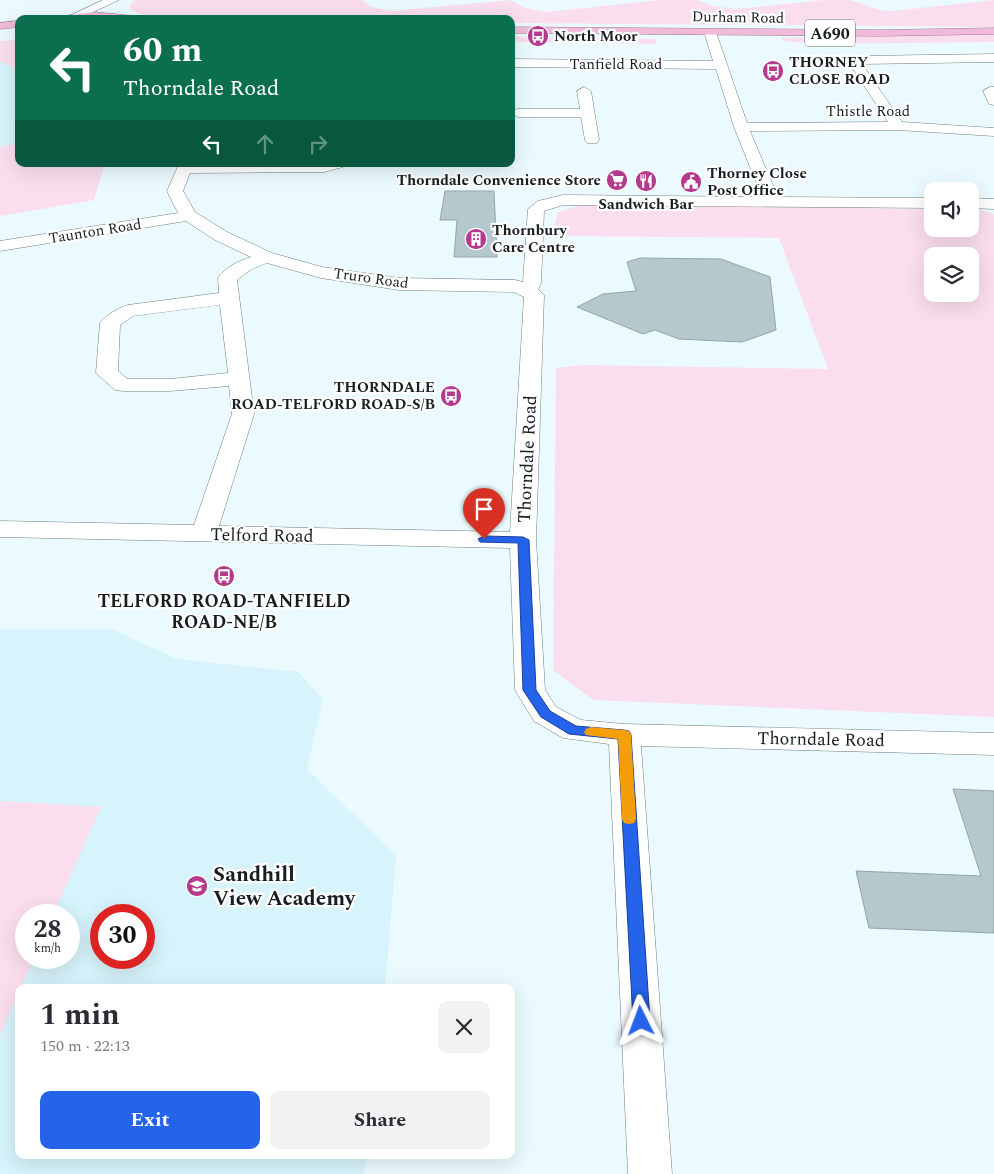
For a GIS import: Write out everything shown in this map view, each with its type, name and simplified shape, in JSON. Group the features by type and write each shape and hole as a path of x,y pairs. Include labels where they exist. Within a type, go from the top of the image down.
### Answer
{"highway":[{"path":"0,26 15,24"},
{"name":"Durham Road","path":"515,24 994,30"},
{"name":"Durham Road","path":"515,30 879,33 994,30"},
{"path":"0,33 15,32"}],"street":[{"path":"75,15 114,0"},
{"path":"118,15 120,0"},
{"path":"710,32 741,127 772,201"},
{"path":"898,126 855,63 862,60 994,58"},
{"name":"Tanfield Road","path":"515,63 721,65"},
{"path":"994,91 990,91 994,101"},
{"path":"584,92 592,140"},
{"path":"515,111 588,113"},
{"name":"Thistle Road","path":"741,127 898,126 994,132"},
{"path":"184,167 175,191 189,216"},
{"name":"Thorndale Road","path":"924,203 563,200 544,204 536,209 532,283 528,290 534,295 523,540 530,690 545,714 574,730 624,735 994,744"},
{"path":"979,203 994,204"},
{"name":"Truro Road","path":"189,216 221,236 266,257 321,272 399,284 515,286 528,290"},
{"name":"Taunton Road","path":"0,246 189,216"},
{"path":"204,533 243,414 227,278 244,266 266,257"},
{"path":"229,298 128,311 110,324 107,373 123,386 170,385 238,379"},
{"name":"Telford Road","path":"0,529 523,540"},
{"path":"624,735 650,1174"}],"shaded area":[{"path":"134,0 363,0 371,7 391,11 511,0 525,8 546,12 661,0 698,0 712,6 735,9 824,0 850,0 880,10 892,11 994,0 994,27 515,23 515,15 146,15 129,7"},
{"path":"994,32 994,42 819,44 783,41 781,38 826,37 825,35"},
{"path":"515,36 658,39 654,44 515,42"},
{"path":"15,40 15,69 0,61 0,41"},
{"path":"0,61 15,69 15,144 0,147"},
{"path":"15,144 15,167 104,167 94,200 0,216 0,147"},
{"path":"582,205 924,209 924,237 979,237 979,210 994,214 994,717 593,700 553,670 556,368 583,365 828,369 779,238 551,236 558,212"},
{"name":"Sandhill View Academy","path":"0,629 111,629 177,659 298,672 323,699 307,769 396,856 385,984 15,984 15,1159 367,1159 363,1174 0,1174"},
{"path":"0,801 101,807 58,904 15,904 15,969 29,969 22,984 15,984 15,1001 0,1035"}],"building":[{"name":"Thornbury Care Centre","path":"445,191 494,191 497,257 454,257 457,220 440,220"},
{"path":"640,258 721,259 770,277 776,330 742,342 679,339 655,330 643,334 577,307 603,294 636,291 627,262"},
{"path":"953,789 994,791 994,933 869,928 856,871 981,876"}],"slow traffic":[{"path":"591,732 624,735 629,819"}],"place":[{"name":"North Moor","path":"538,36"},
{"name":"THORNEY CLOSE ROAD","path":"773,71"},
{"name":"Thorndale Convenience Store","path":"617,180"},
{"name":"Sandwich Bar","path":"646,181"},
{"name":"Thorney Close Post Office","path":"691,182"},
{"name":"Thornbury Care Centre","path":"476,239"},
{"name":"THORNDALE ROAD-TELFORD ROAD-S/B","path":"451,396"},
{"name":"TELFORD ROAD-TANFIELD ROAD-NE/B","path":"224,576"},
{"name":"Sandhill View Academy","path":"197,886"}],"route":[{"path":"484,539 523,540 530,690 545,714 574,730 624,735 641,1021"}]}
